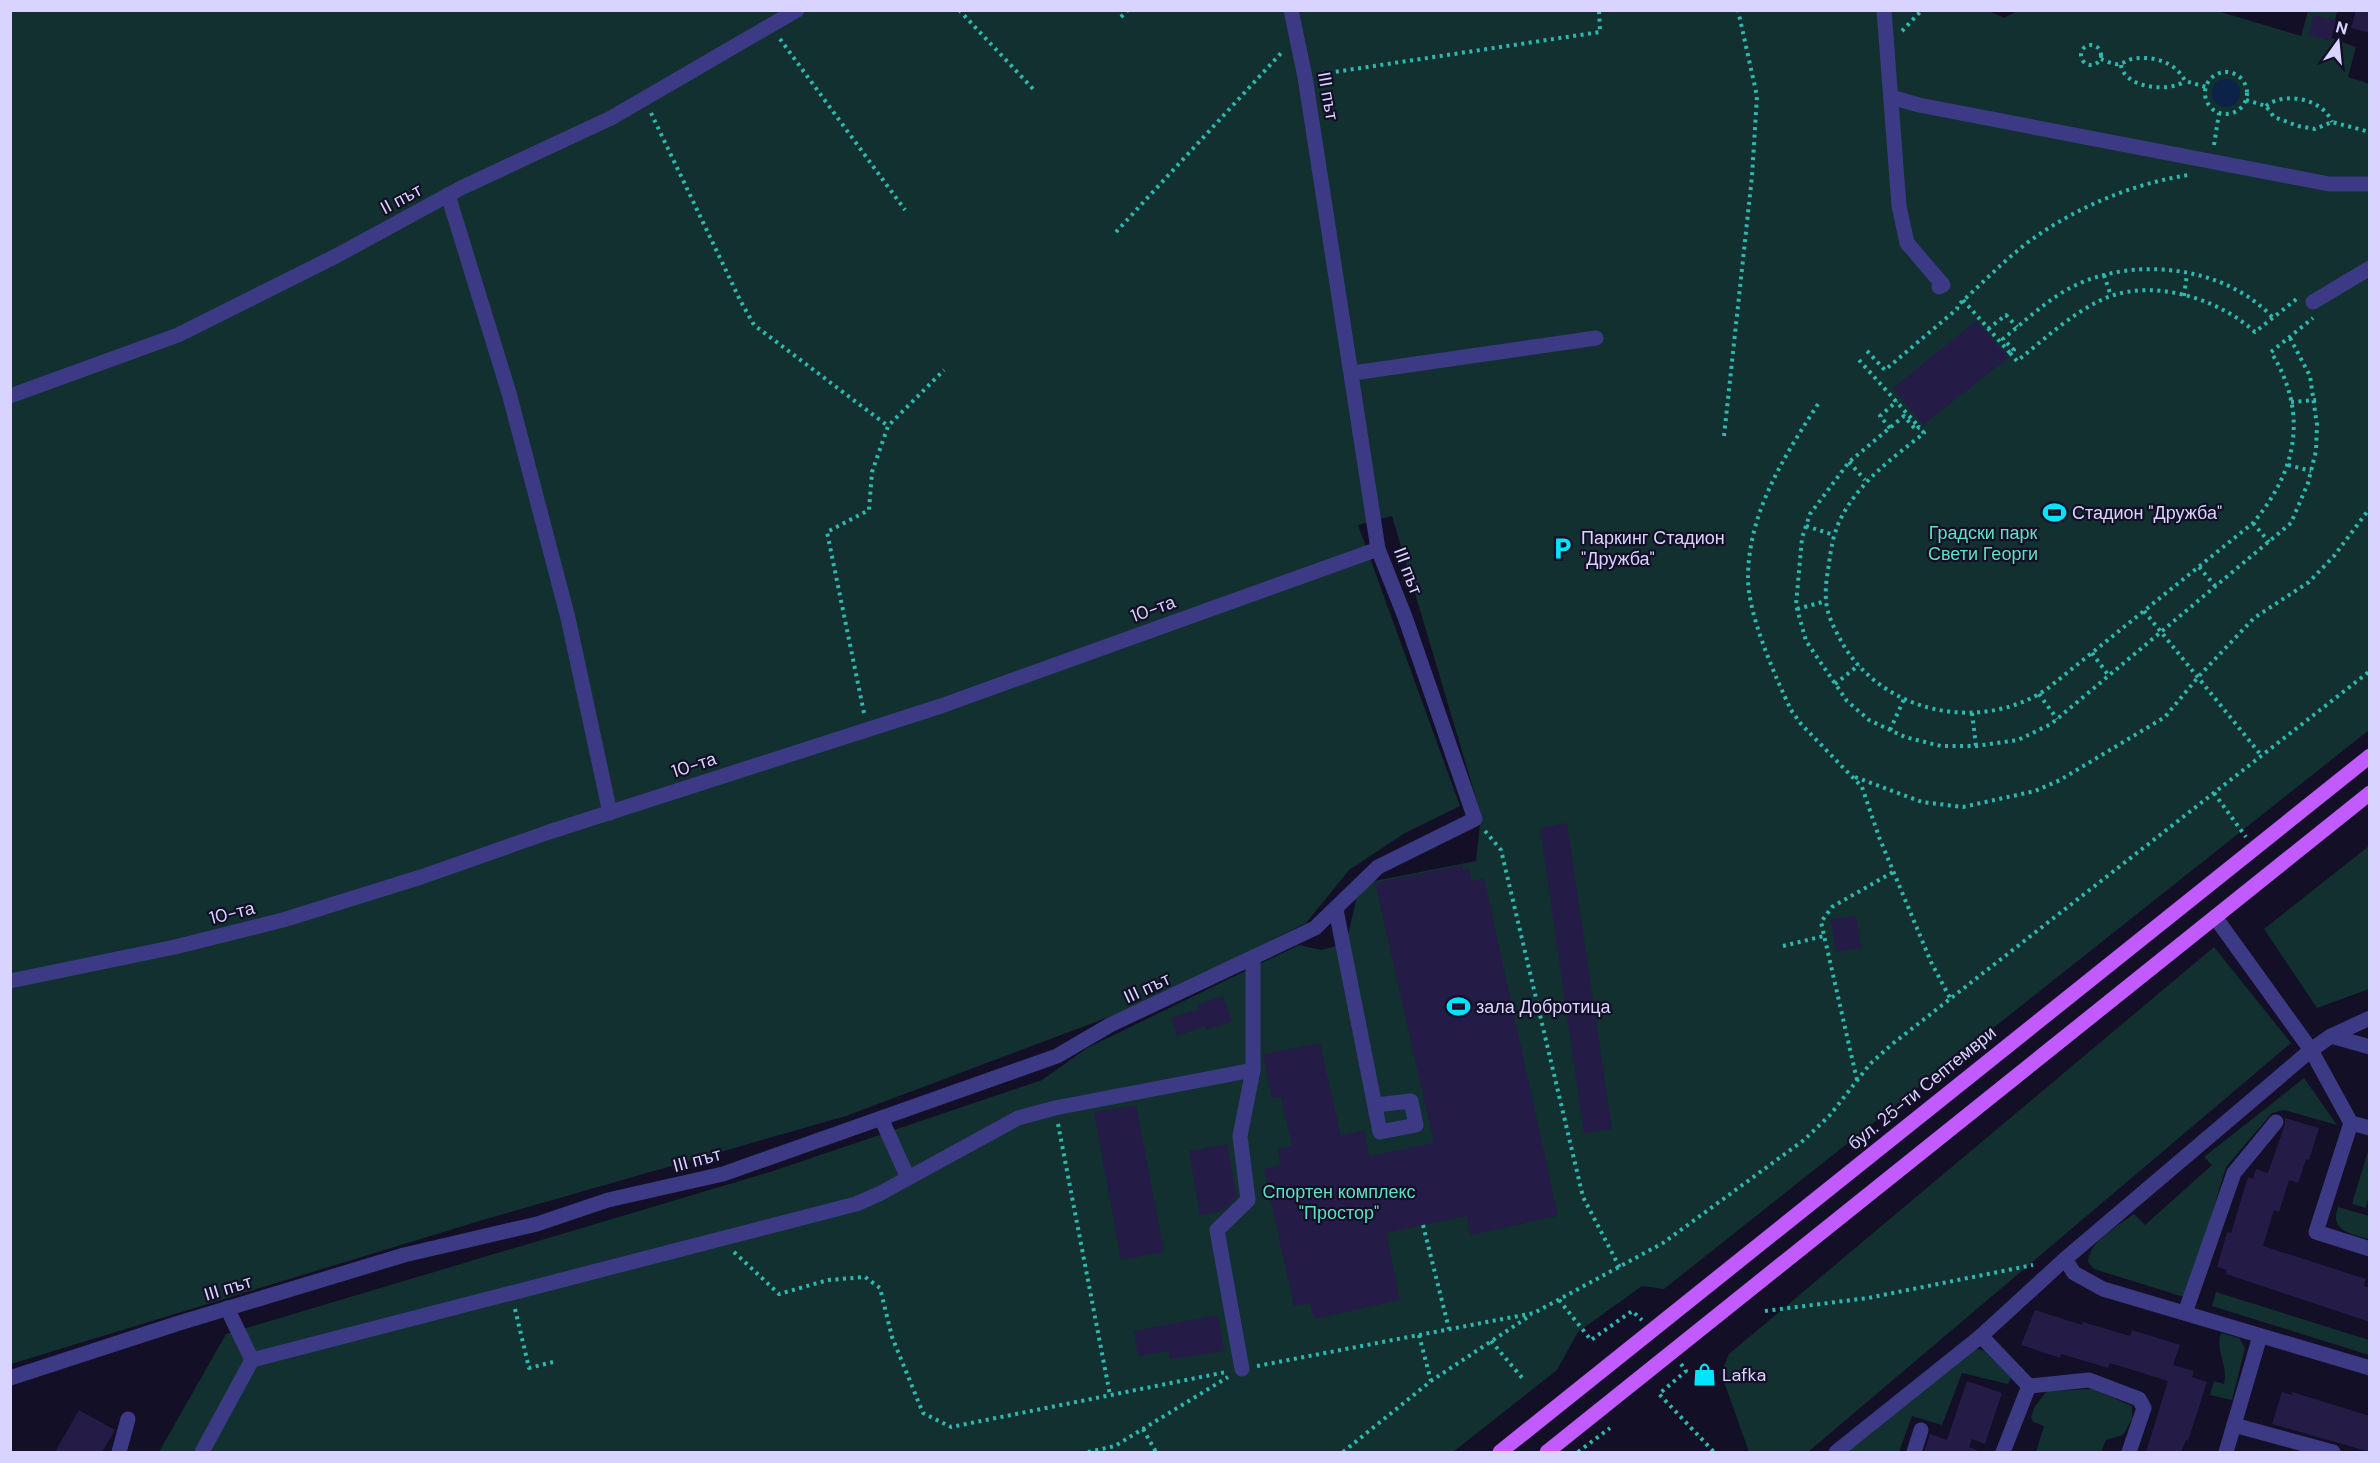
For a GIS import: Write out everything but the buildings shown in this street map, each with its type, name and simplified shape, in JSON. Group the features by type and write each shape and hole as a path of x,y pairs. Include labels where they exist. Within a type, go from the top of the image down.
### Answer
{"main road":[{"name":"бул. 25-ти Септември","path":"1500,1452 2370,756"},
{"path":"1547,1452 2370,794"}],"street":[{"name":"ІІ път","path":"10,396 178,335 448,195 562,142 797,10"},
{"name":"ІІІ път","path":"10,1378 227,1308 404,1255 537,1224 608,1200 723,1174 1056,1056 1110,1025 1315,928 1336,910 1377,867 1475,819 1405,617 1378,549 1353,373 1305,76 1291,10"},
{"path":"1884,10 1899,206 1907,243 1942,285 1939,287"},
{"path":"1891,97 1919,105 2329,184 2370,184"},
{"path":"448,195 509,393 568,618 610,813"},
{"path":"2314,310 2370,268"},
{"path":"1353,373 1596,338"},
{"name":"10-та","path":"10,981 175,947 283,920 868,730 1378,549"},
{"path":"1336,910 1375,1106"},
{"path":"2215,917 2311,1050 2351,1123 2316,1232 2370,1249"},
{"path":"1242,1369 1217,1230 1248,1200 1240,1136 1253,1070 1253,959"},
{"path":"1836,1452 1981,1336 2065,1259 2311,1050 2331,1036 2370,1018"},
{"path":"2331,1036 2370,1047"},
{"path":"202,1452 252,1360 856,1204 1018,1118 1056,1108 1253,1070"},
{"path":"881,1118 908,1178"},
{"path":"2185,1313 2234,1173 2276,1122"},
{"path":"2351,1123 2370,1128"},
{"path":"2065,1259 2074,1273 2103,1289 2370,1368"},
{"path":"227,1308 252,1360"},
{"path":"1981,1336 2029,1386"},
{"path":"2226,1452 2260,1336"},
{"path":"2029,1386 2089,1380 2139,1399 2144,1408 2129,1452"},
{"path":"2003,1452 2029,1386"},
{"path":"119,1452 128,1419"},
{"path":"2234,1425 2333,1452"},
{"path":"1914,1452 1922,1430"}],"path":[{"path":"959,10 1035,91"},
{"path":"1122,17 1128,10"},
{"path":"1305,76 1600,32 1599,10"},
{"path":"1724,436 1752,176 1757,96 1738,10"},
{"path":"1887,47 1922,10"},
{"path":"771,26 905,210"},
{"path":"1116,232 1296,37"},
{"path":"2101,59 2099,49 2094,46 2084,48 2081,53 2084,63 2090,65 2101,59 2121,65 2134,59 2150,58 2179,71 2185,81"},
{"path":"2121,65 2121,71 2127,77 2151,86 2168,88 2185,81 2206,87"},
{"path":"2231,73 2245,85 2246,100 2234,113 2219,113 2206,101 2206,87 2218,74 2231,73"},
{"path":"644,98 754,325 888,426"},
{"path":"2266,106 2281,99 2297,98 2326,111 2332,122"},
{"path":"2246,100 2266,106 2274,117 2298,126 2315,129 2332,122 2370,132"},
{"path":"2211,160 2219,113"},
{"path":"1867,351 1885,370 1957,309 1963,300 2031,241 2079,211 2134,188 2165,179 2198,174"},
{"path":"2010,353 2014,350 2003,339 2017,327 2066,291 2104,275 2148,270 2212,278 2241,293 2272,317"},
{"path":"2184,296 2187,274"},
{"path":"2104,275 2111,296"},
{"path":"1963,300 2017,361 2074,315 2111,296 2150,291 2206,301 2230,312 2255,332 2297,297"},
{"path":"1859,360 1924,433 1865,480 1841,517 1834,535 1826,601 1834,628 1869,677 1904,699 1942,712 1972,713 2009,709 2039,694 2092,654 2253,523 2273,500 2288,465 2294,425 2287,384 2271,352 2290,338 2314,310"},
{"path":"1988,329 2006,315 2017,327"},
{"path":"1919,427 1916,430 1904,416 1849,462 1817,502 1806,526 1797,572 1797,609 1806,641 1847,701 1869,720 1890,730 1905,737 1941,746 1976,746 2018,740 2057,719 2163,633 2291,523 2311,471 2318,425 2316,400 2310,376 2290,338"},
{"path":"868,730 827,532 869,510 872,472 888,426 944,370"},
{"path":"2291,402 2316,400"},
{"path":"1890,428 1880,416 1897,401"},
{"path":"1818,404 1765,493 1750,550 1748,578 1752,611 1791,710 1814,738 1862,787 1893,872 1931,962 1950,998"},
{"path":"1849,462 1865,480"},
{"path":"2288,465 2311,471"},
{"path":"1854,777 1922,802 1963,807 2035,791 2076,771 2165,717 2199,676 2254,618 2309,582 2334,556 2370,508"},
{"path":"2253,523 2269,542"},
{"path":"1806,526 1834,535"},
{"path":"2199,567 2216,587"},
{"path":"1797,609 1826,601"},
{"path":"2144,610 2261,755"},
{"path":"2092,654 2109,676"},
{"path":"1835,684 1859,665"},
{"path":"1343,1452 1431,1382 1491,1341 1534,1313 1663,1243 1804,1140 1830,1115 1870,1064 1950,998 2370,671"},
{"path":"2039,694 2057,719"},
{"path":"1890,730 1904,699"},
{"path":"1972,713 1976,746"},
{"path":"2214,793 2254,848"},
{"path":"1475,819 1501,850 1583,1197 1620,1268"},
{"path":"1857,1080 1821,922 1832,907 1893,872"},
{"path":"1783,946 1824,936"},
{"path":"1056,1108 1110,1395"},
{"path":"1423,1226 1449,1329"},
{"path":"721,1239 779,1294 828,1280 865,1277 880,1288 892,1337 923,1413 951,1427 1534,1313"},
{"path":"1765,1311 1868,1298 2065,1259"},
{"path":"511,1293 529,1368 553,1362"},
{"path":"1419,1335 1431,1382"},
{"path":"1491,1341 1524,1380"},
{"path":"1088,1452 1115,1446 1242,1369"},
{"path":"1659,1394 1714,1452"},
{"path":"1578,1452 1610,1428"},
{"path":"1143,1429 1156,1452"}],"green space":[{"path":"1987,10 2004,18 2019,10 2214,10 2301,36 2308,11 2337,11 2331,38 2356,47 2348,77 2370,84 2369,730 1664,1289 1642,1286 1578,1332 1557,1370 1453,1452 159,1452 226,1334 773,1171 1042,1080 1087,1048 1299,945 1321,950 1340,945 1348,935 1357,896 1374,881 1476,861 1481,815 1392,516 1358,525 1460,806 1405,833 1349,870 1306,923 1146,1003 846,1116 486,1219 11,1364 11,11"},
{"path":"2369,846 2369,989 2317,1008 2264,929"},
{"path":"2214,947 2291,1043 1808,1452 1749,1452 1721,1373 1729,1354"},
{"path":"2304,1078 2337,1125 2284,1110 2272,1113 2226,1167 2187,1298 2094,1269 2088,1262 2090,1254 2093,1247 2105,1235 2134,1214 2145,1225 2212,1165 2204,1157"},
{"path":"2369,1148 2369,1195 2366,1208 2352,1204"},
{"path":"2338,1207 2369,1216 2369,1239 2349,1233 2339,1226 2336,1215"},
{"path":"2216,1292 2369,1340 2369,1355 2212,1306"},
{"path":"2221,1333 2239,1338 2245,1348 2232,1400 2210,1395 2214,1381 2224,1384"},
{"path":"1977,1349 1985,1351 2011,1378 2008,1384 1962,1373 1942,1425 1912,1416 1899,1452 1845,1452 1970,1351"},
{"path":"2093,1389 2132,1406 2132,1419 2123,1435 2106,1440 2101,1452 2036,1452 2044,1426 2033,1422 2031,1417 2035,1406 2047,1391"}],"water":[{"path":"2226,79 2236,83 2240,93 2236,103 2226,107 2216,103 2212,93 2216,83"}],"place":[{"name":"Стадион \"Дружба\"","path":"2054,513"},
{"name":"Паркинг Стадион \"Дружба\"","path":"1563,548"},
{"name":"зала Добротица","path":"1458,1007"},
{"name":"Lafka","path":"1704,1375"}],"park label":[{"name":"Градски парк Свети Георги","path":"1983,543"},
{"name":"Спортен комплекс \"Простор\"","path":"1339,1202"}]}
